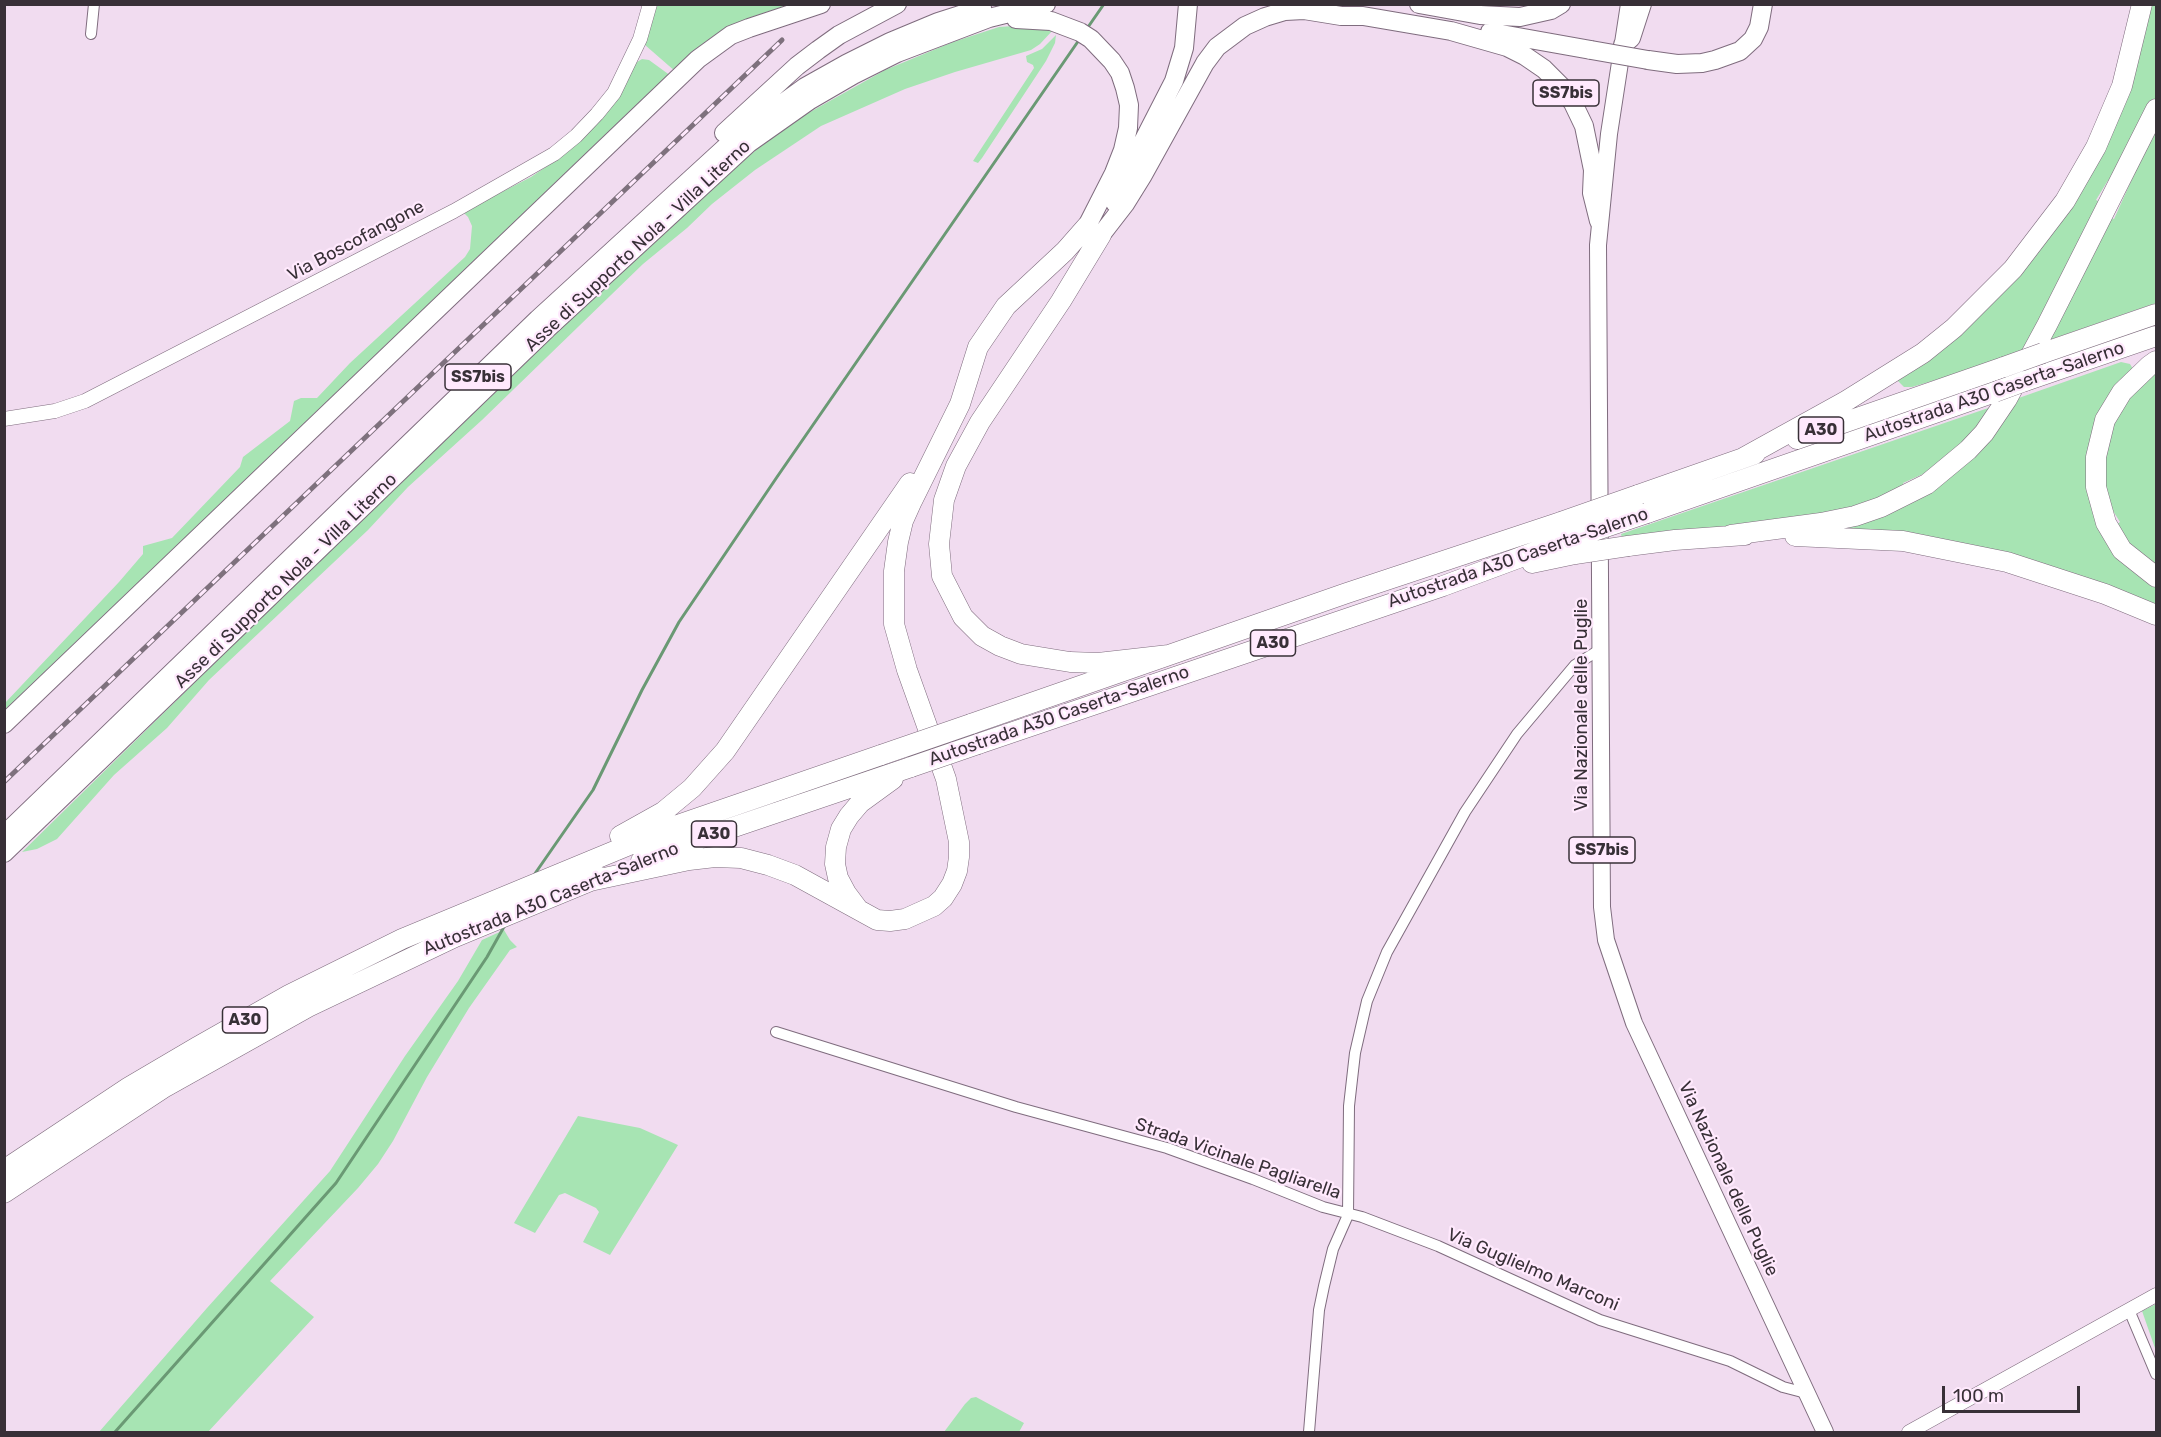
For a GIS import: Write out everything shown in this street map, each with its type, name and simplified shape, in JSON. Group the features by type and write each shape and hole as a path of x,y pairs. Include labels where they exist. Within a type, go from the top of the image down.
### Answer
{"highway":[{"path":"4,724 698,59 731,35 821,4"},
{"path":"593,268 651,202 797,66 839,35 897,4"},
{"name":"Asse di Supporto Nola - Villa Literno","path":"4,853 14,832 593,268 740,134 805,87 846,63 938,22 995,4"},
{"path":"1169,655 1098,663 1043,658 1021,654 1000,646 982,636 963,617 942,576 939,544 944,500 956,466 980,422 1061,301 1094,231 1166,98 1179,65 1186,37 1188,4"},
{"name":"SS7bis","path":"1312,4 1342,10 1361,10 1677,64 1715,60 1734,54 1753,39 1759,27 1763,4"},
{"path":"1419,4 1480,15 1520,17 1535,15 1561,4"},
{"name":"SS7bis","path":"1623,45 1630,38 1642,4"},
{"path":"1743,458 1846,401 1923,353 1954,328 2013,269 2065,201 2096,147 2122,87 2142,4"},
{"path":"590,881 689,860 715,857 741,858 795,875 876,920 905,919 934,906 943,898 952,884 959,857 959,842 946,779 907,670 894,624 894,572 903,521 960,404 978,347 1006,306 1065,251 1094,231 1125,204 1149,166 1205,63 1217,47 1230,36 1265,17 1285,11 1304,10 1341,16 1361,10"},
{"name":"SS7bis","path":"1361,10 1507,47 1526,56 1544,69 1561,86 1573,103 1584,126 1593,170 1592,193 1599,221"},
{"name":"Asse di Supporto Nola - Villa Literno","path":"14,832 546,329 727,162 777,122 853,75 897,53 963,27 1049,13 1080,32 1104,51 1120,73 1129,105 1128,128 1094,231"},
{"name":"SS7bis","path":"1451,31 1495,33"},
{"path":"1568,539 1628,546 1821,523 1855,516 1881,507 1928,483 1949,468 1984,433 2007,399 2157,109"},
{"name":"Autostrada A30 Caserta-Salerno","path":"4,1193 165,1087 233,1048 308,1008 455,937 521,909 678,846 1470,576 1568,539 1743,458 2157,314"},
{"name":"Autostrada A30 Caserta-Salerno","path":"1643,504 1995,392 2157,336"},
{"path":"2157,361 2122,392 2104,420 2096,457 2097,487 2106,523 2122,550 2157,577"},
{"path":"923,481 949,449 980,422"},
{"path":"573,862 663,812 692,788 725,752 941,442"},
{"path":"1731,535 1903,541 2007,562 2105,594 2157,615"},
{"name":"Autostrada A30 Caserta-Salerno","path":"4,1170 68,1125 187,1052 289,995 503,891 573,862 1169,655 1568,539"},
{"path":"861,913 838,878 836,855 841,830 860,803 911,767"}],"main road":[{"name":"Via Nazionale delle Puglie","path":"1629,4 1609,134 1599,221 1602,907 1606,940 1634,1023 1825,1432"}],"street":[{"path":"91,34 94,4"},
{"name":"Via Boscofangone","path":"4,419 55,411 86,401 454,211 554,154 590,122 614,93 640,39 650,4"},
{"name":"Strada Vicinale Pagliarella","path":"776,1032 1016,1107 1167,1148 1253,1179 1323,1208 1348,1215 1349,1106 1355,1053 1367,1001 1387,952 1465,812 1517,734 1575,665 1601,649"},
{"path":"1309,1432 1322,1294 1333,1249 1348,1215"},
{"name":"Via Guglielmo Marconi","path":"1348,1215 1362,1217 1438,1246 1600,1320 1730,1361 1783,1387 1806,1393"},
{"path":"1909,1432 2157,1295"},
{"path":"2129,1310 2157,1374"}],"green space":[{"path":"656,5 793,5 676,72 645,45"},
{"path":"2147,5 2156,5 2156,99 2127,156 2096,200 2103,203 2028,348 1946,377 1912,387 1904,387 1896,379 2054,224"},
{"path":"1028,25 1053,30 1031,50 905,89 821,126 755,170 712,204 643,264 482,420 408,487 368,530 209,680 167,728 114,775 57,839 37,849 22,852 503,380 751,154 794,121 885,70 953,42 999,27"},
{"path":"1056,35 1055,43 1046,61 982,158 978,163 973,161 1034,68 1027,62 1026,56 1042,49"},
{"path":"642,59 649,60 671,76 5,715 5,703 119,582 143,554 143,546 172,538 240,467 243,457 290,421 294,401 301,398 317,398 350,363 465,257 470,249 472,226 463,212 531,177 566,153 590,131 614,101 637,62"},
{"path":"2156,121 2156,303 2047,341 2107,217 2114,219 2132,179 2139,156"},
{"path":"2121,362 2130,364 2133,369 2089,490 2156,582 2156,614 2103,591 1828,528 1885,511 2013,400"},
{"path":"2156,366 2156,572 2113,527 2120,522 2103,495 2098,457 2118,405"},
{"path":"1997,405 1971,439 1932,470 1903,483 1907,490 1868,507 1623,542 1621,534"},
{"path":"504,930 517,947 510,950 469,1008 378,1164 270,1281 314,1317 208,1432 99,1432 330,1171 405,1056 458,981 482,940"},
{"path":"578,1116 640,1128 678,1145 610,1255 583,1242 599,1212 596,1208 565,1193 559,1195 535,1233 514,1223"},
{"path":"2156,1304 2156,1351 2142,1311"},
{"path":"976,1397 1024,1423 1019,1432 944,1432 965,1404 971,1398"}],"waterway":[{"path":"1086,30 1104,4"},
{"path":"534,875 593,790 642,690 679,622 1079,40"},
{"path":"115,1432 336,1183 487,957 505,925"}],"railway":[{"path":"4,782 782,40"}]}
